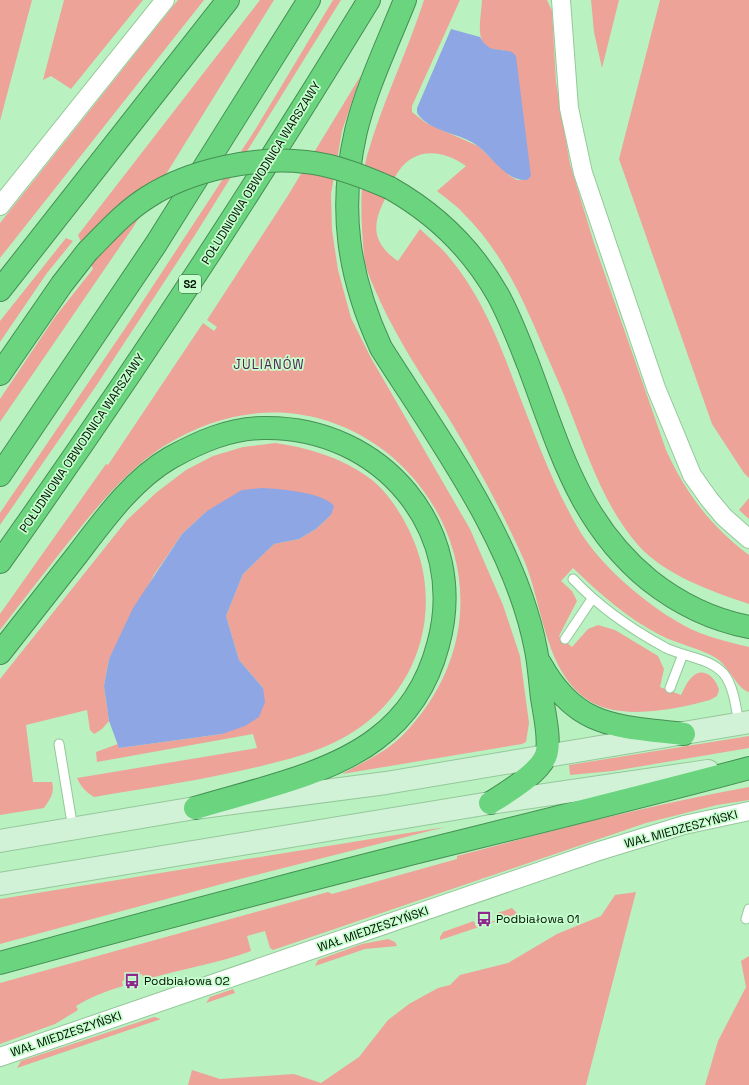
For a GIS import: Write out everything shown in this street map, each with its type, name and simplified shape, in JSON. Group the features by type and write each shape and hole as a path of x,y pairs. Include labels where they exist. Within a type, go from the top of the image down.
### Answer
{"highway":[{"path":"0,290 228,0"},
{"path":"0,475 156,244 309,0"},
{"name":"POŁUDNIOWA OBWODNICA WARSZAWY","path":"0,562 54,486 232,222 369,0"},
{"path":"405,0 378,68 356,130 347,191 347,219 351,260 363,304 381,348 470,489 499,545 521,598 537,656 547,740 546,755 535,771 490,803"},
{"path":"0,374 62,284 87,252 114,225 148,197 185,179 235,164 294,161 310,162 327,165 368,178 415,202 434,217 456,238 481,268 498,296 515,330 574,486 598,526 612,543 643,575 681,602 716,618 749,627"},
{"path":"0,653 103,521 150,472 204,440 246,429 296,429 335,439 354,448 387,472 402,487 426,522 439,556 442,573 444,614 434,662 424,683 412,703 394,723 377,739 357,752 314,771 195,808"},
{"path":"537,656 548,678 559,692 588,716 612,724 684,734"},
{"path":"0,963 156,920 400,856 643,796 749,768"}],"main road":[{"path":"0,840 195,808 386,783 744,723"},
{"path":"0,884 490,803 749,765"}],"street":[{"path":"0,206 165,0"},
{"path":"561,0 569,108 583,173 656,388 692,475 724,517 749,539"},
{"name":"WAŁ MIEDZESZYŃSKI","path":"0,1057 596,852 684,825 749,811"}],"lane":[{"path":"573,579 592,600 618,619 668,648 710,664 723,673 730,682 744,723"},
{"path":"564,639 592,600"},
{"path":"670,688 683,654"},
{"path":"59,744 73,829"},
{"path":"746,919 749,909"}],"shaded area":[{"path":"0,0 32,0 0,121"},
{"path":"64,0 143,0 71,89 51,76 43,80"},
{"path":"178,0 204,0 0,258 0,223"},
{"path":"260,0 274,0 132,229 0,422 0,399 55,317 93,269 78,235"},
{"path":"333,0 341,0 195,235 96,386 0,525 0,513 126,327 255,130"},
{"path":"424,0 460,0 412,106 412,112 426,123 478,146 510,176 517,180 527,180 504,50 486,46 482,41 480,34 482,0 547,0 552,11 556,82 570,164 594,243 666,450 673,465 700,508 723,533 749,555 749,604 705,588 675,574 649,556 638,545 616,515 599,482 558,381 528,312 510,276 489,243 476,227 456,206 437,191 466,166 448,157 430,153 421,154 405,164 398,172 380,212 376,227 379,241 386,251 398,261 420,229 448,256 471,287 489,321 553,478 569,512 588,543 615,574 649,603 666,615 700,633 749,647 749,692 741,687 725,666 716,658 703,651 667,638 636,621 593,587 573,568 561,581 572,591 577,601 559,636 572,647 588,629 598,625 615,630 658,656 664,669 660,687 681,695 691,678 696,674 704,673 715,681 719,690 717,696 710,700 679,707 644,712 626,712 609,709 594,704 581,695 569,682 551,650 524,560 498,505 458,434 387,316 368,272 364,255 361,205 364,168 373,136"},
{"path":"591,0 619,0 602,68 594,32"},
{"path":"660,0 749,0 749,478 744,473 712,424 619,159"},
{"path":"361,75 342,131 331,194 332,230 338,270 351,318 371,358 470,529 503,605 520,656 529,723 526,742 522,744 342,774 381,752 402,736 446,671 460,604 449,539 417,483 368,440 307,416 237,416 164,446 131,471 103,501 63,549 0,630 0,614 106,464 108,465 203,323 214,331 217,327 207,320 287,197"},
{"path":"66,238 73,241 47,273 0,342 0,321"},
{"path":"275,443 324,454 346,464 368,477 386,494 401,515 409,530 420,558 425,586 425,614 420,642 411,668 396,692 377,714 353,732 322,748 301,755 225,774 160,786 94,797 86,791 77,778 257,748 253,734 97,762 96,752 118,744 119,748 222,734 263,688 239,660 226,616 243,574 274,544 299,539 316,529 331,515 207,511 182,534 154,575 109,659 104,686 109,721 102,729 94,734 90,730 87,710 26,725 33,782 52,782 52,793 44,808 0,815 0,679 127,520 157,492 186,470 213,456 243,447"},
{"path":"749,498 749,519 739,510"},
{"path":"749,736 749,748 613,771 570,775 569,765"},
{"path":"749,787 749,800 717,805 646,823 273,950 270,948 265,931 247,936 251,951 238,956 144,980 142,974 122,981 123,986 99,994 76,1006 78,1010 55,1024 0,1044 0,983 328,892 332,894 457,859 457,856 602,818"},
{"path":"445,827 244,878 0,944 0,899"},
{"path":"636,892 586,1085 188,1085 192,1070 220,1079 294,1074 321,1083 359,1057 388,1020 409,1004 438,988 450,985 460,975 508,963 557,934 601,916 615,895"},
{"path":"512,908 518,914 440,940 443,932 474,921 476,927 497,920 495,914"},
{"path":"388,939 395,942 397,946 365,949 315,966 318,960 362,944"},
{"path":"749,956 749,1085 705,1085 718,1041 746,987 741,961"},
{"path":"233,989 235,993 206,1003 210,997"},
{"path":"154,1017 161,1019 17,1068 21,1061"}],"water":[{"path":"451,29 480,37 490,48 512,52 516,56 531,176 527,180 513,177 472,142 430,125 417,113 417,108"},
{"path":"262,488 290,490 311,494 321,497 334,506 331,515 316,529 299,539 274,544 243,574 226,616 239,660 263,688 265,702 259,717 245,726 222,734 119,748 109,721 104,686 109,659 133,608 182,534 207,511 242,490"}],"place":[{"name":"Podbiałowa 01","path":"484,919"},
{"name":"Podbiałowa 02","path":"132,981"}],"district":[{"name":"JULIANÓW","path":"269,364"}]}
